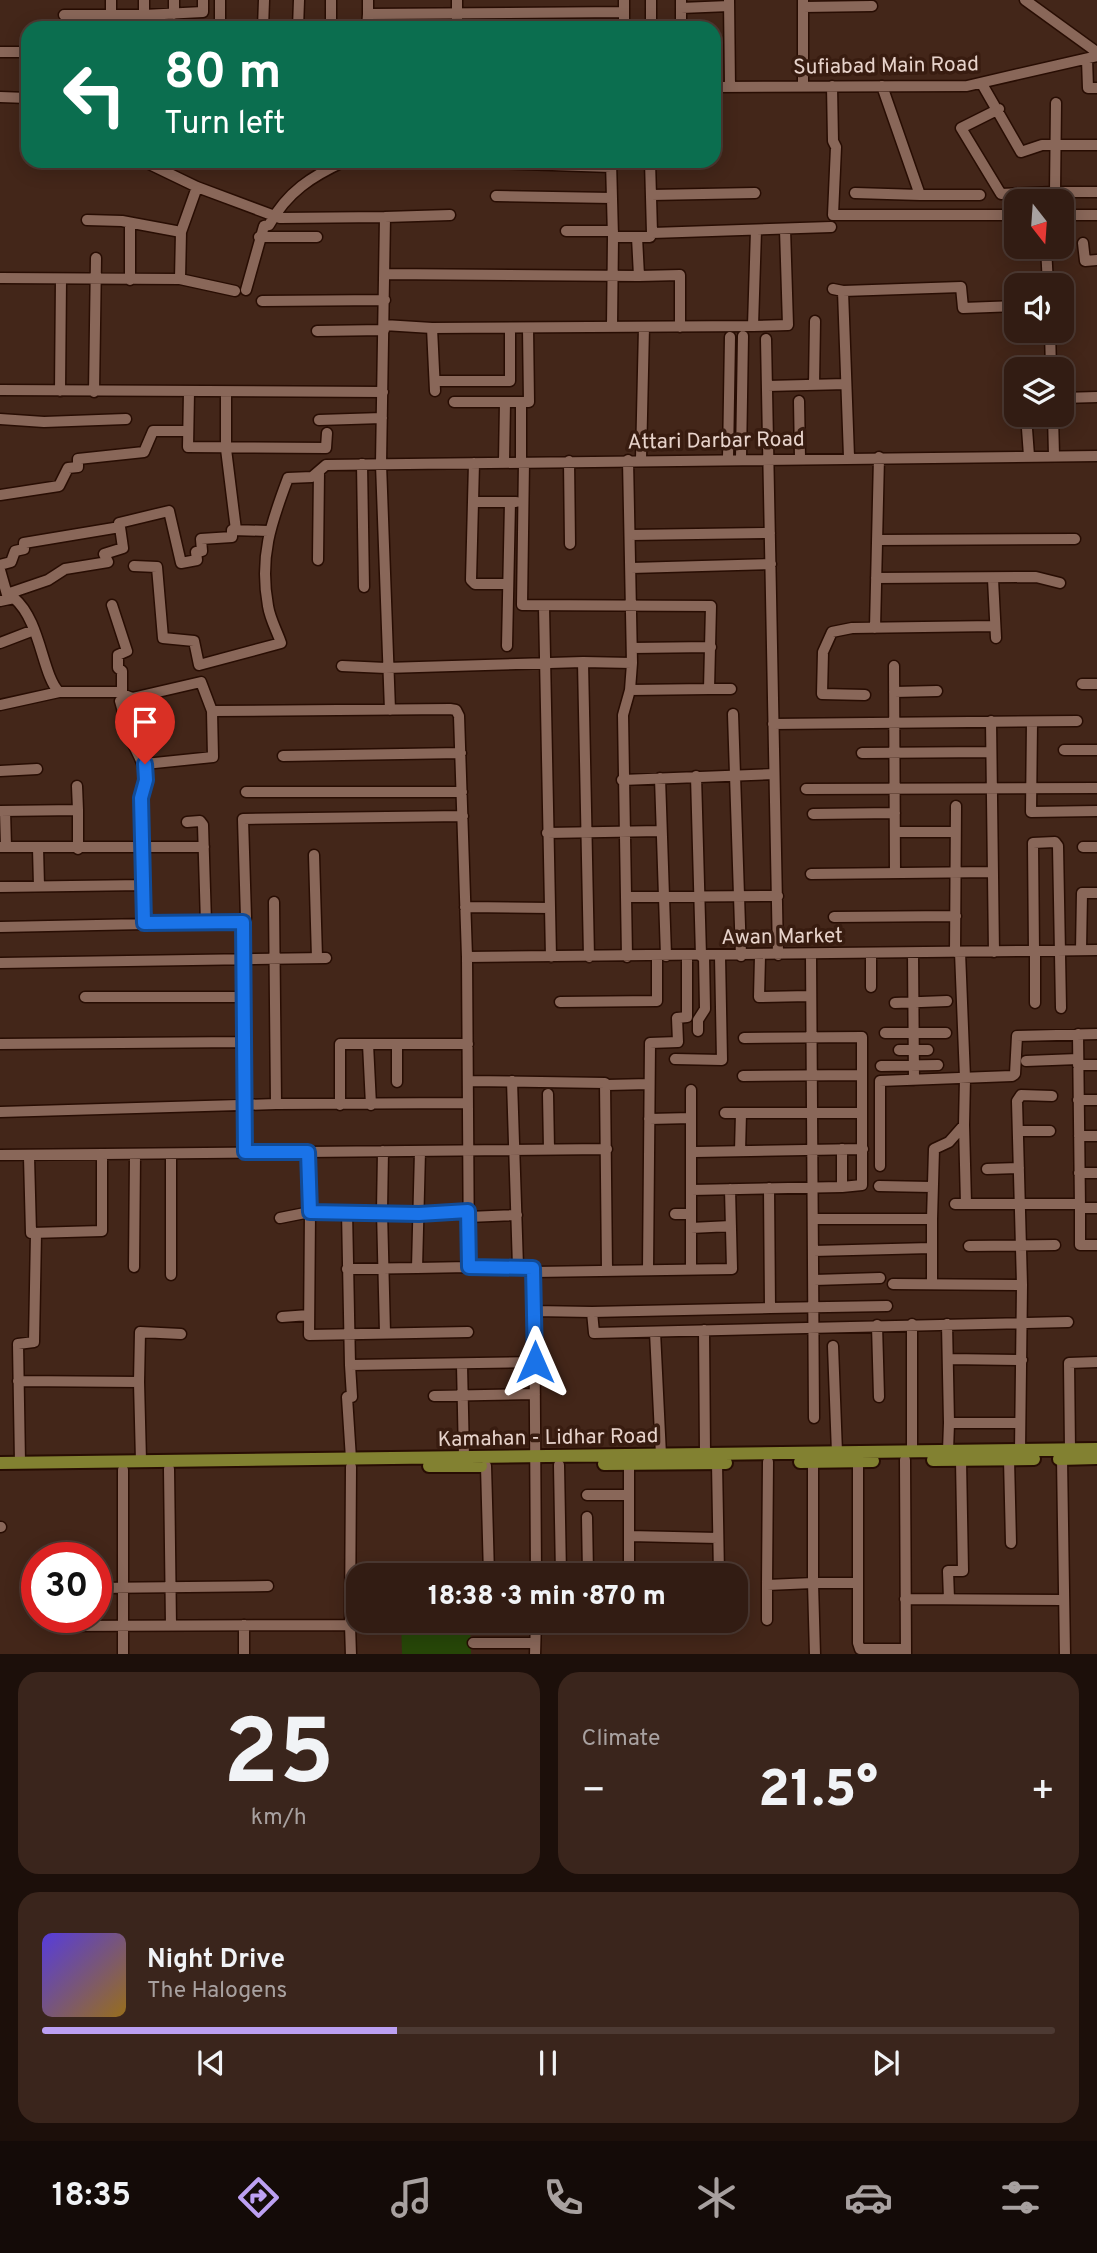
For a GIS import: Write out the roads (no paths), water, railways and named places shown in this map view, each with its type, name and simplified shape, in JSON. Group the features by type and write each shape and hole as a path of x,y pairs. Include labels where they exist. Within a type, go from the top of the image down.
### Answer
{"main road":[{"name":"Kamahan - Lidhar Road","path":"0,1463 141,1461 486,1465 661,1455 837,1453 961,1460 1009,1459 1097,1449"},
{"name":"Kamahan - Lidhar Road","path":"0,1471 169,1469 464,1457 559,1465 813,1462 858,1461 948,1451 1020,1450 1097,1458"}],"street":[{"path":"111,0 111,15"},
{"path":"144,0 144,15"},
{"path":"174,0 174,14"},
{"path":"64,15 204,12 203,0"},
{"path":"220,0 220,21"},
{"path":"263,21 264,0"},
{"path":"298,21 299,0"},
{"path":"331,0 331,21"},
{"path":"368,0 368,21"},
{"path":"457,0 457,21"},
{"path":"624,0 624,21"},
{"path":"651,0 651,21"},
{"path":"1026,0 1094,50 1088,88 1097,89"},
{"path":"681,4 729,3 730,87"},
{"path":"803,86 803,3 872,6"},
{"path":"368,14 624,12"},
{"path":"0,52 21,52"},
{"name":"Sufiabad Main Road","path":"721,87 982,84 1094,57"},
{"path":"982,84 999,109 1021,152 1055,145 1097,145"},
{"path":"832,86 833,141 836,147 833,215 1004,215"},
{"path":"882,86 920,195"},
{"path":"0,97 21,98"},
{"path":"1055,189 1056,103"},
{"path":"999,109 961,128 1001,194 1004,194"},
{"path":"158,168 197,187 280,218 450,215"},
{"path":"0,278 180,279 241,290 264,226 269,225 275,214 308,180 331,168"},
{"path":"611,168 612,326"},
{"path":"566,231 650,237 650,168"},
{"path":"180,279 181,232 197,187"},
{"path":"1074,192 1097,192"},
{"path":"651,195 755,193"},
{"path":"856,193 980,195"},
{"path":"496,196 612,198"},
{"path":"1074,215 1097,215"},
{"path":"385,217 381,464 386,668 390,710"},
{"path":"87,220 130,223 181,232"},
{"path":"130,223 130,280"},
{"path":"652,233 831,227"},
{"path":"317,331 384,327 788,325 785,229"},
{"path":"753,326 756,230"},
{"path":"259,237 317,237"},
{"path":"638,237 639,276"},
{"path":"1083,243 1085,261 1097,260"},
{"path":"94,392 96,258"},
{"path":"385,274 680,275 680,327"},
{"path":"60,391 61,279"},
{"path":"849,457 838,290 961,287 963,308 1004,306"},
{"path":"262,301 385,300"},
{"path":"814,385 815,321"},
{"path":"641,459 643,327"},
{"path":"432,328 435,386 510,381 510,328"},
{"path":"454,401 529,402 528,328"},
{"path":"741,458 743,336"},
{"path":"728,458 730,337"},
{"path":"766,339 778,956"},
{"path":"767,387 846,384"},
{"path":"0,390 383,393"},
{"path":"189,392 187,447 251,450 255,446 326,448 327,433"},
{"path":"226,392 226,449 236,530"},
{"path":"1074,398 1097,397"},
{"path":"799,401 800,458"},
{"path":"504,462 505,402"},
{"path":"521,402 524,502 522,605 711,606 709,689"},
{"path":"319,420 382,418"},
{"path":"0,419 44,422 126,419"},
{"path":"1027,427 1029,456"},
{"path":"1054,427 1055,456"},
{"path":"0,495 59,486 68,468 78,467 78,459 144,452 153,431 188,431"},
{"name":"Attari Darbar Road","path":"320,471 326,465 336,464 1097,456"},
{"path":"875,628 878,457"},
{"path":"627,957 622,779 623,715 630,690 632,663 628,460"},
{"path":"569,461 570,544"},
{"path":"474,463 471,580 475,584 507,584"},
{"path":"362,464 364,587"},
{"path":"199,665 281,643 268,609 264,572 268,531 288,478 312,477 320,471"},
{"path":"318,560 320,471"},
{"path":"473,502 524,502"},
{"path":"508,646 510,502"},
{"path":"5,598 48,580 65,569 108,562 104,554 123,548 119,523 169,511 181,563 197,560 196,552 202,551 201,539 232,537 232,530 268,531"},
{"path":"0,565 11,562 15,551 24,549 24,543 120,527"},
{"path":"630,535 770,533"},
{"path":"877,540 1075,540"},
{"path":"631,568 771,564"},
{"path":"134,566 157,567 163,638 194,642 201,682 212,711 213,757 145,764"},
{"path":"0,570 5,598"},
{"path":"876,579 1036,577 1060,583"},
{"path":"993,579 996,638"},
{"path":"5,598 14,598 20,603 34,629 60,692"},
{"path":"112,605 127,651 118,655 121,697 131,738 145,764 146,780 141,798 144,923"},
{"path":"544,607 551,957"},
{"path":"865,695 822,694 823,652 832,632 875,628 995,626"},
{"path":"0,643 34,629"},
{"path":"632,648 711,647"},
{"path":"583,662 589,957"},
{"path":"342,666 386,668 632,663"},
{"path":"894,666 895,873"},
{"path":"0,705 60,692 132,698 201,682"},
{"path":"1082,684 1097,684"},
{"path":"630,690 731,689"},
{"path":"894,692 937,691"},
{"path":"212,711 456,710 459,716 467,957 469,1267"},
{"path":"733,714 741,956"},
{"path":"773,724 1077,721"},
{"path":"991,722 994,951"},
{"path":"1032,722 1031,812 1097,811"},
{"path":"1064,750 1097,750"},
{"path":"862,753 991,752"},
{"path":"283,756 461,753"},
{"path":"0,771 37,769"},
{"path":"622,779 774,774"},
{"path":"696,776 705,1009 698,1020 698,1031"},
{"path":"560,1002 657,1001 665,897 660,778"},
{"path":"77,786 78,849"},
{"path":"806,789 1097,788"},
{"path":"246,792 462,792"},
{"path":"956,806 957,952 965,1078 961,1204 1097,1208"},
{"path":"78,810 2,811 3,847 204,847"},
{"path":"813,814 894,813"},
{"path":"245,1152 241,959 243,922 246,918 243,819 463,816"},
{"path":"187,822 202,822 206,923"},
{"path":"547,833 661,831"},
{"path":"895,832 955,832"},
{"path":"1035,1003 1033,845 1035,842 1055,842 1058,846 1061,1008"},
{"path":"1083,847 1097,847"},
{"path":"38,848 39,886"},
{"path":"0,963 322,958 314,855"},
{"path":"811,874 993,873"},
{"path":"0,887 143,885"},
{"path":"1081,950 1082,894 1097,893"},
{"path":"626,897 778,896"},
{"path":"274,902 276,1104"},
{"path":"465,907 550,908"},
{"path":"834,917 956,916"},
{"path":"0,927 243,922"},
{"name":"Awan Market","path":"467,957 778,956 1097,950"},
{"path":"913,953 914,1080"},
{"path":"870,954 871,987"},
{"path":"811,955 814,1418"},
{"path":"648,1270 650,1043 677,1043 677,1018 687,1017 687,956"},
{"path":"675,1059 722,1060 720,956"},
{"path":"760,956 760,997 810,996"},
{"path":"85,997 242,997"},
{"path":"895,1003 947,1001"},
{"path":"885,1033 946,1033"},
{"path":"1078,1034 1080,1206 1076,1246 1097,1245"},
{"path":"880,1166 879,1083 1014,1076 1017,1036 1097,1034"},
{"path":"691,1190 862,1185 861,1036 744,1038"},
{"path":"0,1044 242,1042"},
{"path":"340,1105 340,1044 468,1044"},
{"path":"368,1044 371,1105"},
{"path":"397,1044 397,1082"},
{"path":"899,1050 928,1050"},
{"path":"1026,1060 1097,1065"},
{"path":"881,1066 938,1065"},
{"path":"743,1076 862,1074"},
{"path":"468,1081 603,1081 607,1085 649,1084"},
{"path":"512,1081 516,1150 517,1267"},
{"path":"607,1085 607,1270"},
{"path":"691,1090 691,1269"},
{"path":"548,1094 550,1149"},
{"path":"1020,1450 1023,1323 1018,1098 1052,1096"},
{"path":"1078,1100 1097,1100"},
{"path":"0,1112 276,1104 468,1103"},
{"path":"725,1113 862,1113"},
{"path":"740,1151 741,1113"},
{"path":"649,1119 691,1118"},
{"path":"932,1284 934,1149 949,1142 964,1125"},
{"path":"1018,1131 1050,1131"},
{"path":"1079,1136 1097,1136"},
{"path":"0,1155 29,1157 607,1149"},
{"path":"842,1149 842,1187"},
{"path":"691,1150 863,1149"},
{"path":"416,1268 420,1150"},
{"path":"383,1151 385,1333"},
{"path":"308,1152 309,1335 468,1332"},
{"path":"171,1154 171,1275"},
{"path":"134,1267 135,1155"},
{"path":"29,1157 31,1233 36,1233 102,1231 102,1156"},
{"path":"987,1168 1019,1168"},
{"path":"1079,1173 1097,1173"},
{"path":"879,1186 932,1187"},
{"path":"769,1188 770,1308"},
{"path":"534,1272 732,1269 730,1189"},
{"path":"280,1218 310,1212 347,1211 517,1215"},
{"path":"347,1211 348,1334 352,1396 347,1397 351,1463 350,1563"},
{"path":"675,1214 691,1214"},
{"path":"813,1219 932,1219"},
{"path":"691,1228 731,1226"},
{"path":"20,1463 18,1344 34,1342 36,1233"},
{"path":"969,1246 1055,1245"},
{"path":"813,1251 931,1248"},
{"path":"347,1269 533,1268 536,1563"},
{"path":"814,1280 880,1278"},
{"path":"893,1284 1022,1285"},
{"path":"534,1311 887,1306"},
{"path":"592,1312 594,1333 1068,1322"},
{"path":"282,1317 309,1315"},
{"path":"858,1461 858,1643 860,1649 906,1652 912,1324"},
{"path":"947,1324 948,1451"},
{"path":"877,1325 879,1397"},
{"path":"704,1330 705,1454"},
{"path":"141,1461 140,1332 181,1334"},
{"path":"655,1332 661,1455"},
{"path":"834,1346 837,1453"},
{"path":"948,1359 1022,1360"},
{"path":"350,1365 535,1362"},
{"path":"1065,1654 1063,1600 1069,1363 1097,1362"},
{"path":"462,1365 464,1457"},
{"path":"18,1381 139,1382"},
{"path":"434,1396 535,1394"},
{"path":"949,1423 1020,1423"},
{"path":"1009,1459 1011,1543"},
{"path":"949,1599 948,1571 963,1571 961,1460"},
{"path":"767,1620 768,1462"},
{"path":"813,1462 814,1654"},
{"path":"717,1463 719,1563"},
{"path":"629,1464 629,1563"},
{"path":"486,1465 489,1563"},
{"path":"559,1465 561,1563"},
{"path":"169,1469 171,1625"},
{"path":"123,1470 124,1654"},
{"path":"587,1495 629,1495"},
{"path":"587,1517 588,1563"},
{"path":"629,1536 718,1538"},
{"path":"767,1585 858,1583"},
{"path":"112,1588 268,1586"},
{"path":"905,1600 1063,1600"},
{"path":"244,1625 244,1654"},
{"path":"112,1626 346,1625"},
{"path":"350,1633 351,1654"},
{"path":"536,1633 536,1654"},
{"path":"473,1643 536,1643"}]}
